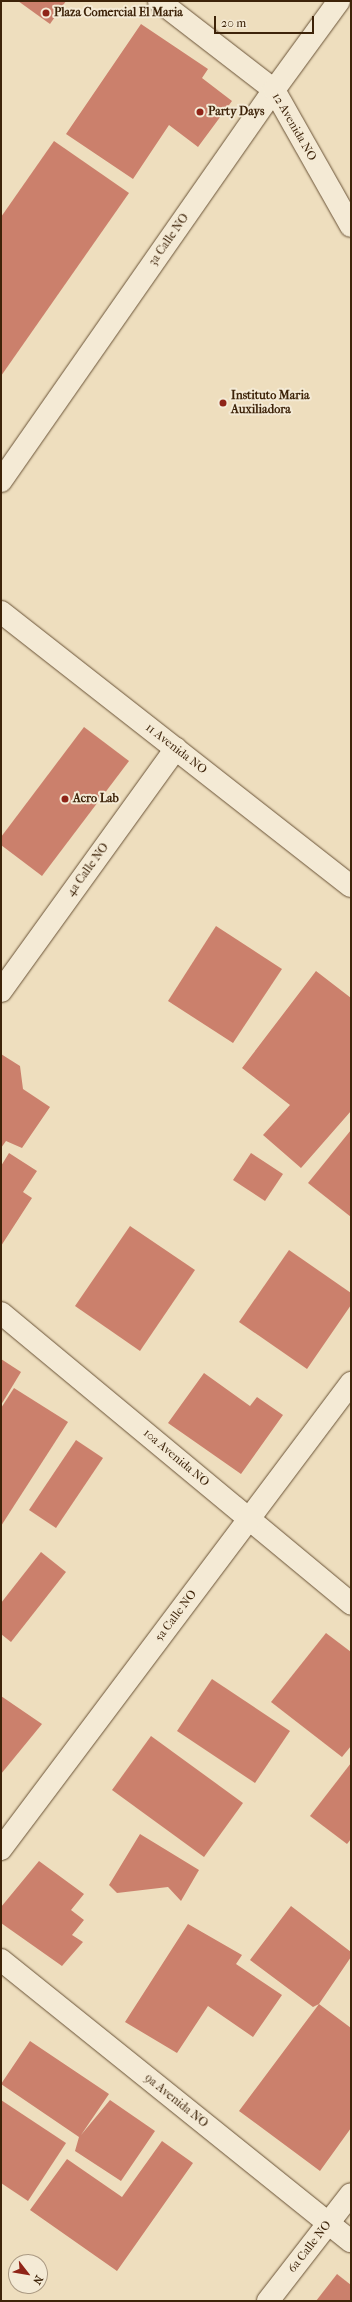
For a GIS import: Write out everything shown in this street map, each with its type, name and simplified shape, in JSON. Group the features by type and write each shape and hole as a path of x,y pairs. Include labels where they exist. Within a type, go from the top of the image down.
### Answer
{"street":[{"name":"12 Avenida NO","path":"159,1 274,90 351,226"},
{"name":"3a Calle NO","path":"1,481 274,90 339,1"},
{"name":"11 Avenida NO","path":"1,612 351,886"},
{"name":"4a Calle NO","path":"1,991 176,748"},
{"name":"10a Avenida NO","path":"1,1313 351,1604"},
{"name":"5a Calle NO","path":"1,1850 351,1383"},
{"name":"9a Avenida NO","path":"1,1960 351,2241"},
{"name":"6a Calle NO","path":"268,2301 351,2194"}],"building":[{"name":"Plaza Comercial El Maria","path":"18,1 66,1 50,24"},
{"path":"141,24 208,69 202,78 232,101 198,147 169,125 133,179 66,134"},
{"path":"54,141 129,193 1,376 1,217"},
{"name":"Acro Lab","path":"84,727 129,761 42,876 1,845 1,837"},
{"path":"216,926 282,969 233,1043 168,1001"},
{"path":"316,971 351,998 351,1111 301,1168 263,1135 290,1105 242,1068"},
{"path":"1,1054 20,1066 23,1089 50,1107 22,1148 6,1141 1,1148"},
{"path":"351,1130 351,1217 308,1183"},
{"path":"9,1153 37,1171 23,1192 32,1198 1,1246 1,1166"},
{"path":"251,1153 283,1174 265,1201 233,1180"},
{"path":"130,1226 195,1270 140,1351 75,1306"},
{"path":"289,1250 351,1293 351,1305 307,1369 239,1322"},
{"path":"1,1359 21,1372 1,1405"},
{"path":"204,1373 250,1406 257,1397 283,1415 241,1474 168,1423"},
{"path":"14,1388 68,1422 1,1526 1,1408"},
{"path":"76,1440 103,1458 56,1528 29,1510"},
{"path":"41,1552 66,1572 11,1642 1,1634 1,1603"},
{"path":"326,1633 351,1652 351,1746 342,1757 271,1702"},
{"path":"212,1679 290,1731 255,1783 177,1731"},
{"path":"1,1696 42,1724 1,1774"},
{"path":"151,1736 243,1803 204,1857 112,1790"},
{"path":"351,1763 351,1839 347,1844 310,1816"},
{"path":"140,1834 199,1870 181,1901 168,1887 117,1893 109,1885"},
{"path":"39,1861 84,1894 71,1910 84,1920 72,1935 83,1942 62,1966 1,1923 1,1907"},
{"path":"291,1906 351,1952 351,1957 319,2004 313,2007 250,1960"},
{"path":"188,1924 242,1955 236,1964 282,1995 253,2037 208,2006 177,2053 125,2022"},
{"path":"319,2004 351,2028 351,2128 320,2171 239,2111"},
{"path":"30,2041 109,2094 81,2135 110,2100 155,2131 121,2181 75,2151 79,2137 1,2084"},
{"path":"1,2100 66,2143 28,2201 1,2183"},
{"path":"162,2141 193,2163 117,2271 30,2210 67,2159 122,2197"},
{"path":"337,2274 351,2285 351,2301 316,2301"}],"place":[{"name":"Plaza Comercial El Maria","path":"46,13"},
{"name":"Party Days","path":"200,112"},
{"name":"Instituto Maria Auxiliadora","path":"223,403"},
{"name":"Acro Lab","path":"65,799"}]}
